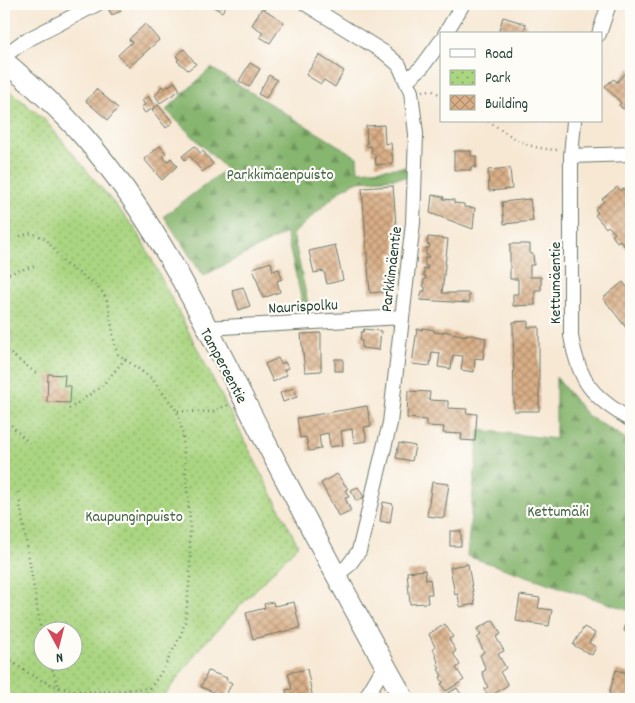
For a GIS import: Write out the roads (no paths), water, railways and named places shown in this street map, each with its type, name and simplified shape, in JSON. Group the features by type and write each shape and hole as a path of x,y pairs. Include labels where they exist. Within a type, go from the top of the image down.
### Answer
{"main road":[{"name":"Tampereentie","path":"4,61 55,105 109,168 155,232 335,576 404,699"}],"street":[{"path":"4,56 23,42 97,4"},
{"name":"Parkkimäentie","path":"306,4 385,53 399,65 409,86 416,134 416,177 390,423 359,552 348,566 335,576"},
{"path":"446,32 463,4"},
{"path":"600,32 609,4"},
{"path":"409,86 440,42"},
{"name":"Kettumäentie","path":"574,122 566,153 572,336 575,358 582,376 592,393 611,408 631,420"},
{"path":"566,153 631,154"},
{"name":"Naurispolku","path":"206,328 402,317"},
{"path":"365,699 385,665"}],"park label":[{"name":"Parkkimäenpuisto","path":"280,173"},
{"name":"Kettumäki","path":"558,510"},
{"name":"Kaupunginpuisto","path":"134,515"}]}
